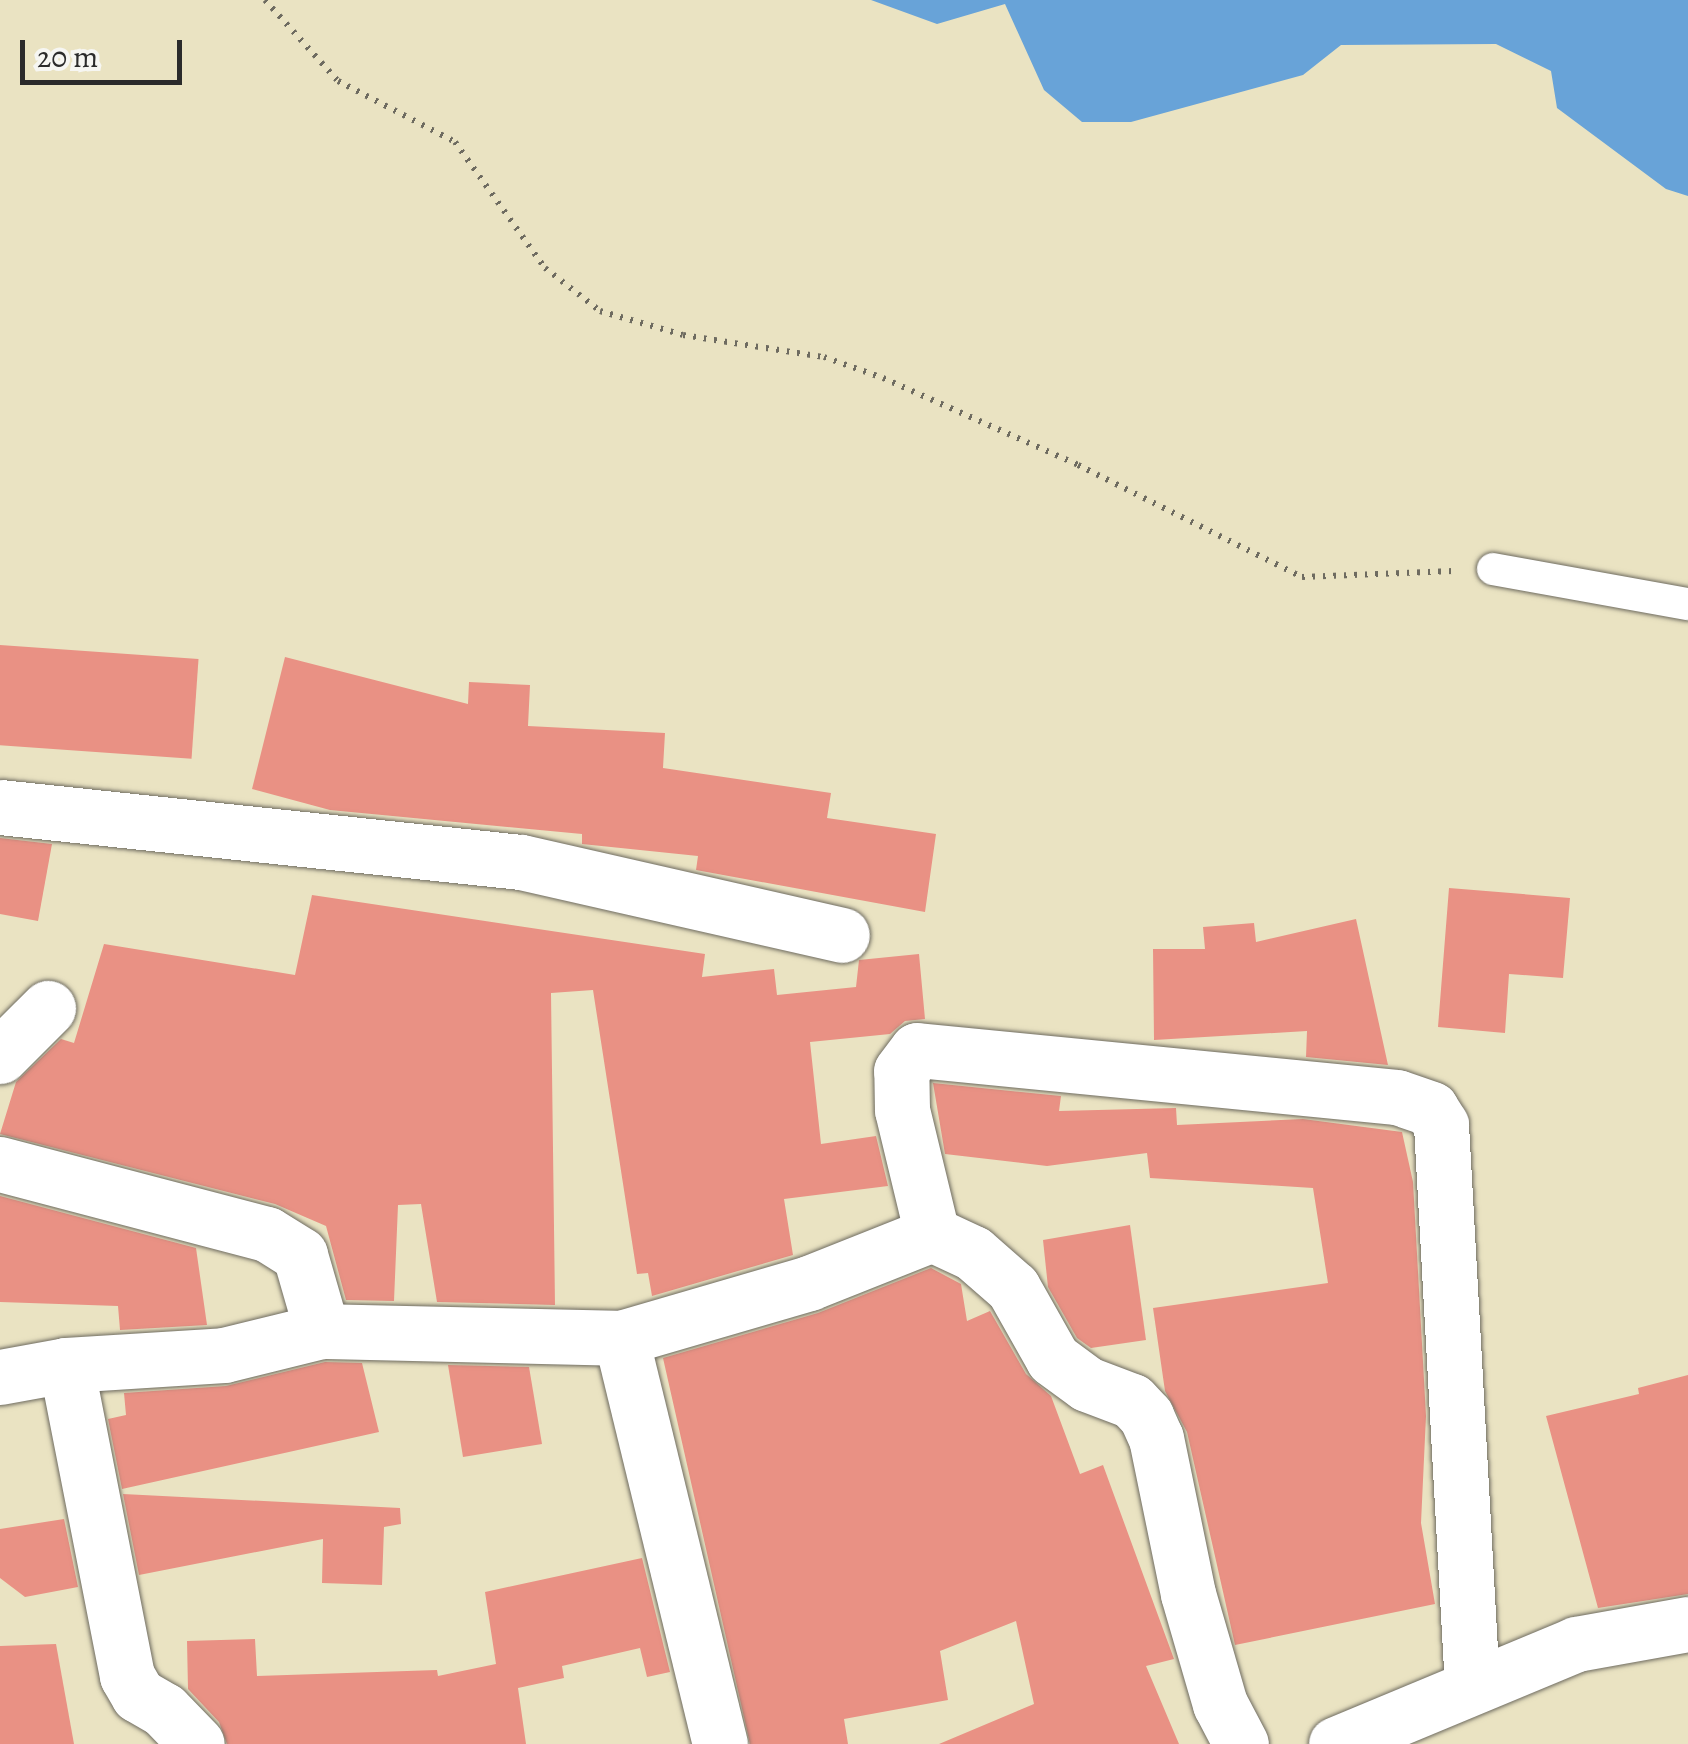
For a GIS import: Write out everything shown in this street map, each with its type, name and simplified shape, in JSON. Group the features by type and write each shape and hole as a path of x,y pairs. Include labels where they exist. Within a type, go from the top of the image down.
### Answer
{"street":[{"path":"0,807 520,862 842,935"},
{"path":"0,1056 48,1008"},
{"path":"932,1234 902,1110 902,1071 918,1050 1397,1097 1431,1109 1441,1125 1445,1713"},
{"path":"0,1164 266,1234 300,1255 322,1332"},
{"path":"0,1377 66,1366 224,1355 322,1332 622,1338 809,1283 932,1234 972,1253 1012,1288 1053,1359 1087,1384 1132,1401 1146,1416 1156,1438 1188,1594 1220,1704 1241,1744"},
{"path":"622,1338 720,1744"},
{"path":"66,1366 127,1676 138,1695 164,1710 197,1744"},
{"path":"1336,1744 1445,1713 1576,1644 1688,1624"}],"lane":[{"path":"1493,570 1688,604"}],"path":[{"path":"265,0 338,80 455,142 545,268 600,310 683,335 824,356 883,378 1078,465 1302,577 1493,570"}],"water":[{"path":"871,0 1688,0 1688,196 1666,189 1557,108 1551,71 1496,44 1341,45 1303,75 1131,122 1082,122 1044,90 1005,4 937,24"}],"building":[{"path":"0,645 199,659 192,759 0,745"},
{"path":"285,657 468,704 469,682 530,685 528,726 665,733 663,768 831,793 827,818 936,834 925,912 696,870 698,856 582,844 582,834 330,810 252,789"},
{"path":"0,838 52,844 38,921 0,914"},
{"path":"1449,888 1570,898 1563,978 1509,974 1505,1033 1438,1027"},
{"path":"312,895 705,954 702,977 774,969 777,995 856,987 859,960 919,954 925,1019 905,1021 890,1034 810,1042 821,1144 876,1136 888,1186 784,1199 793,1255 652,1296 648,1273 637,1274 593,990 551,993 555,1305 437,1302 421,1204 398,1205 394,1301 346,1300 326,1226 275,1204 0,1134 16,1082 61,1039 74,1043 104,944 295,975"},
{"path":"1356,919 1388,1065 1306,1057 1307,1031 1154,1040 1153,949 1205,949 1203,927 1254,923 1256,942"},
{"path":"933,1083 1061,1096 1059,1111 1176,1108 1177,1125 1303,1119 1402,1132 1413,1182 1426,1416 1421,1523 1435,1604 1235,1645 1187,1432 1165,1391 1153,1308 1328,1283 1313,1188 1150,1178 1147,1153 1047,1166 945,1154"},
{"path":"0,1196 196,1248 207,1325 120,1330 118,1306 0,1302"},
{"path":"1130,1225 1146,1340 1091,1348 1077,1338 1048,1287 1043,1240"},
{"path":"931,1268 961,1284 967,1321 990,1311 1026,1374 1051,1396 1080,1474 1103,1465 1174,1659 1146,1666 1179,1744 939,1744 1034,1704 1016,1621 940,1651 948,1700 844,1719 848,1744 750,1744 663,1358 818,1313"},
{"path":"325,1362 362,1363 379,1432 122,1489 108,1419 126,1415 124,1393 226,1386"},
{"path":"448,1365 529,1367 542,1444 463,1457"},
{"path":"1688,1375 1688,1594 1598,1608 1546,1416 1639,1394 1638,1388"},
{"path":"123,1494 400,1508 401,1524 384,1527 382,1585 322,1583 323,1539 139,1575"},
{"path":"64,1519 78,1587 25,1597 0,1578 0,1529"},
{"path":"642,1558 670,1672 647,1677 640,1648 562,1666 564,1678 518,1688 526,1744 227,1744 219,1722 188,1689 187,1641 255,1639 257,1676 437,1670 438,1676 496,1664 485,1592"},
{"path":"56,1644 74,1744 0,1744 0,1646"}]}
